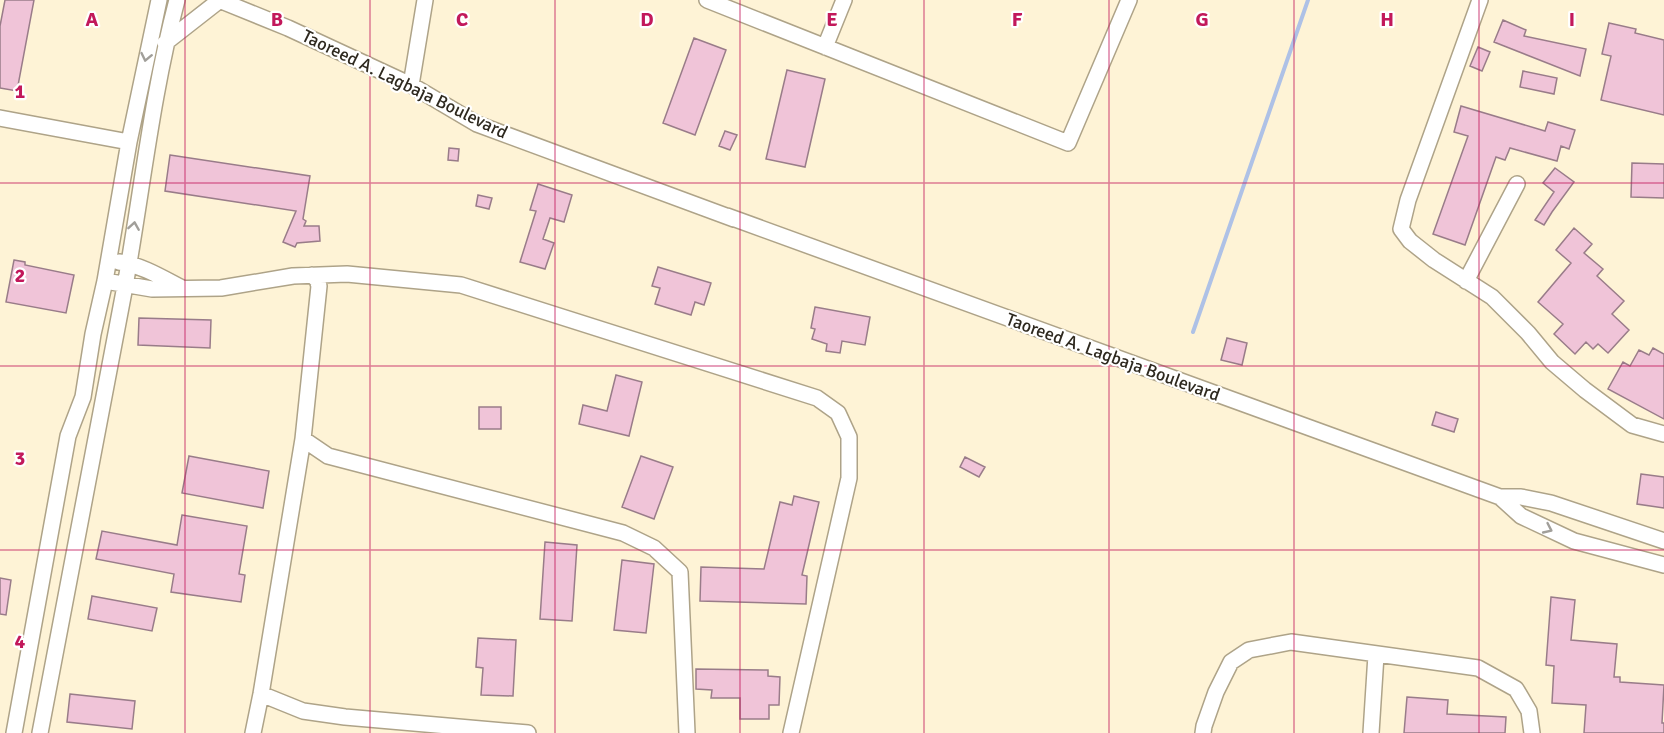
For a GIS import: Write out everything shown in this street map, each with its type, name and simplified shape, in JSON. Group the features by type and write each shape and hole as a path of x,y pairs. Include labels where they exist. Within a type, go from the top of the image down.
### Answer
{"street":[{"path":"146,0 153,26"},
{"path":"14,733 68,436 83,397 129,142 159,0"},
{"path":"40,733 125,284 165,43 177,0"},
{"path":"165,43 219,0"},
{"name":"Taoreed A. Lagbaja Boulevard","path":"219,0 288,28 411,85 477,124 867,268"},
{"path":"411,85 425,0"},
{"path":"707,0 1068,143 1129,0"},
{"path":"825,47 844,0"},
{"path":"1480,0 1408,200 1401,229 1410,241 1426,254 1491,297 1528,333 1552,363 1586,390 1632,425 1664,434"},
{"path":"0,118 129,142"},
{"path":"1466,281 1517,184"},
{"name":"Taoreed A. Lagbaja Boulevard","path":"727,216 1500,497 1521,497 1551,503 1664,541"},
{"path":"107,261 128,264 156,274 182,289"},
{"path":"105,281 152,289 221,288 293,276 347,274 460,285 817,398 838,413 849,437 849,478 791,733"},
{"path":"253,733 303,439 319,286 312,275"},
{"path":"303,439 328,456 623,533 654,548 680,572 687,733"},
{"name":"Taoreed A. Lagbaja Boulevard","path":"1500,497 1521,516 1574,541 1664,565"},
{"path":"1203,733 1216,693 1231,662 1249,650 1291,642 1478,668 1516,689 1529,711 1532,733"},
{"path":"1371,733 1376,655"},
{"path":"261,694 303,711 345,717 528,733"}],"building":[{"path":"5,0 34,0 17,91 0,88 0,26"},
{"path":"1503,20 1526,30 1524,36 1586,49 1580,76 1494,42"},
{"path":"1609,23 1636,29 1635,33 1664,40 1664,115 1601,100 1611,56 1602,54"},
{"path":"694,38 726,50 695,135 663,123"},
{"path":"1478,47 1490,52 1482,71 1470,66"},
{"path":"787,70 825,79 805,167 766,159"},
{"path":"1523,71 1557,78 1554,94 1520,87"},
{"path":"1461,106 1545,131 1548,122 1575,130 1569,149 1561,146 1557,161 1510,148 1505,160 1496,157 1465,245 1433,234 1468,136 1454,132"},
{"path":"725,131 737,135 730,150 719,146"},
{"path":"449,148 459,149 458,161 448,160"},
{"path":"170,155 310,176 303,219 306,221 304,226 319,226 320,241 297,243 295,247 283,242 296,211 165,191"},
{"path":"1632,163 1664,164 1664,198 1631,197"},
{"path":"1555,168 1574,182 1544,225 1535,220 1554,192 1543,183"},
{"path":"538,184 572,195 564,222 550,218 543,239 554,243 545,269 520,262 536,211 530,210"},
{"path":"478,195 492,198 489,209 476,206"},
{"path":"1574,228 1592,244 1584,253 1603,269 1597,276 1624,301 1612,314 1629,330 1608,353 1598,344 1593,349 1586,342 1575,354 1554,334 1563,324 1538,302 1571,263 1556,250"},
{"path":"14,260 25,262 25,265 74,275 66,313 6,302"},
{"path":"658,267 711,283 704,305 695,302 691,315 655,304 660,288 652,286"},
{"path":"815,307 870,317 865,345 842,341 840,353 826,351 827,344 812,339 815,329 811,328"},
{"path":"139,318 211,320 210,348 138,345"},
{"path":"1227,338 1247,343 1242,365 1221,360"},
{"path":"1653,348 1664,354 1664,419 1608,389 1623,362 1630,366 1639,350 1649,355"},
{"path":"616,375 642,382 629,436 579,424 583,405 607,411"},
{"path":"479,407 501,407 501,429 479,429"},
{"path":"1436,412 1458,419 1454,432 1432,425"},
{"path":"189,456 269,471 263,508 182,493"},
{"path":"641,456 673,467 654,519 622,507"},
{"path":"965,457 985,467 979,477 960,467"},
{"path":"1641,474 1664,477 1664,508 1637,504"},
{"path":"794,496 819,502 802,575 807,576 806,604 700,601 701,567 764,569 780,502 792,505"},
{"path":"182,515 247,526 239,574 245,575 241,602 171,592 174,574 96,559 102,531 177,545"},
{"path":"545,542 577,545 572,621 540,619"},
{"path":"622,560 654,564 646,633 614,630"},
{"path":"0,578 11,580 6,615 0,614"},
{"path":"92,596 157,608 152,631 88,619"},
{"path":"1551,597 1575,600 1571,640 1617,644 1614,677 1620,677 1620,682 1664,685 1662,723 1664,723 1664,733 1584,733 1586,705 1552,703 1554,666 1546,665"},
{"path":"478,638 516,640 513,696 481,695 483,668 476,667"},
{"path":"696,669 768,670 768,676 780,677 779,705 769,705 769,719 740,719 740,698 711,698 712,690 696,689"},
{"path":"70,694 135,701 132,729 67,722"},
{"path":"1407,697 1448,700 1447,714 1506,717 1505,733 1404,733"}],"waterway":[{"path":"1193,332 1308,0"}]}
